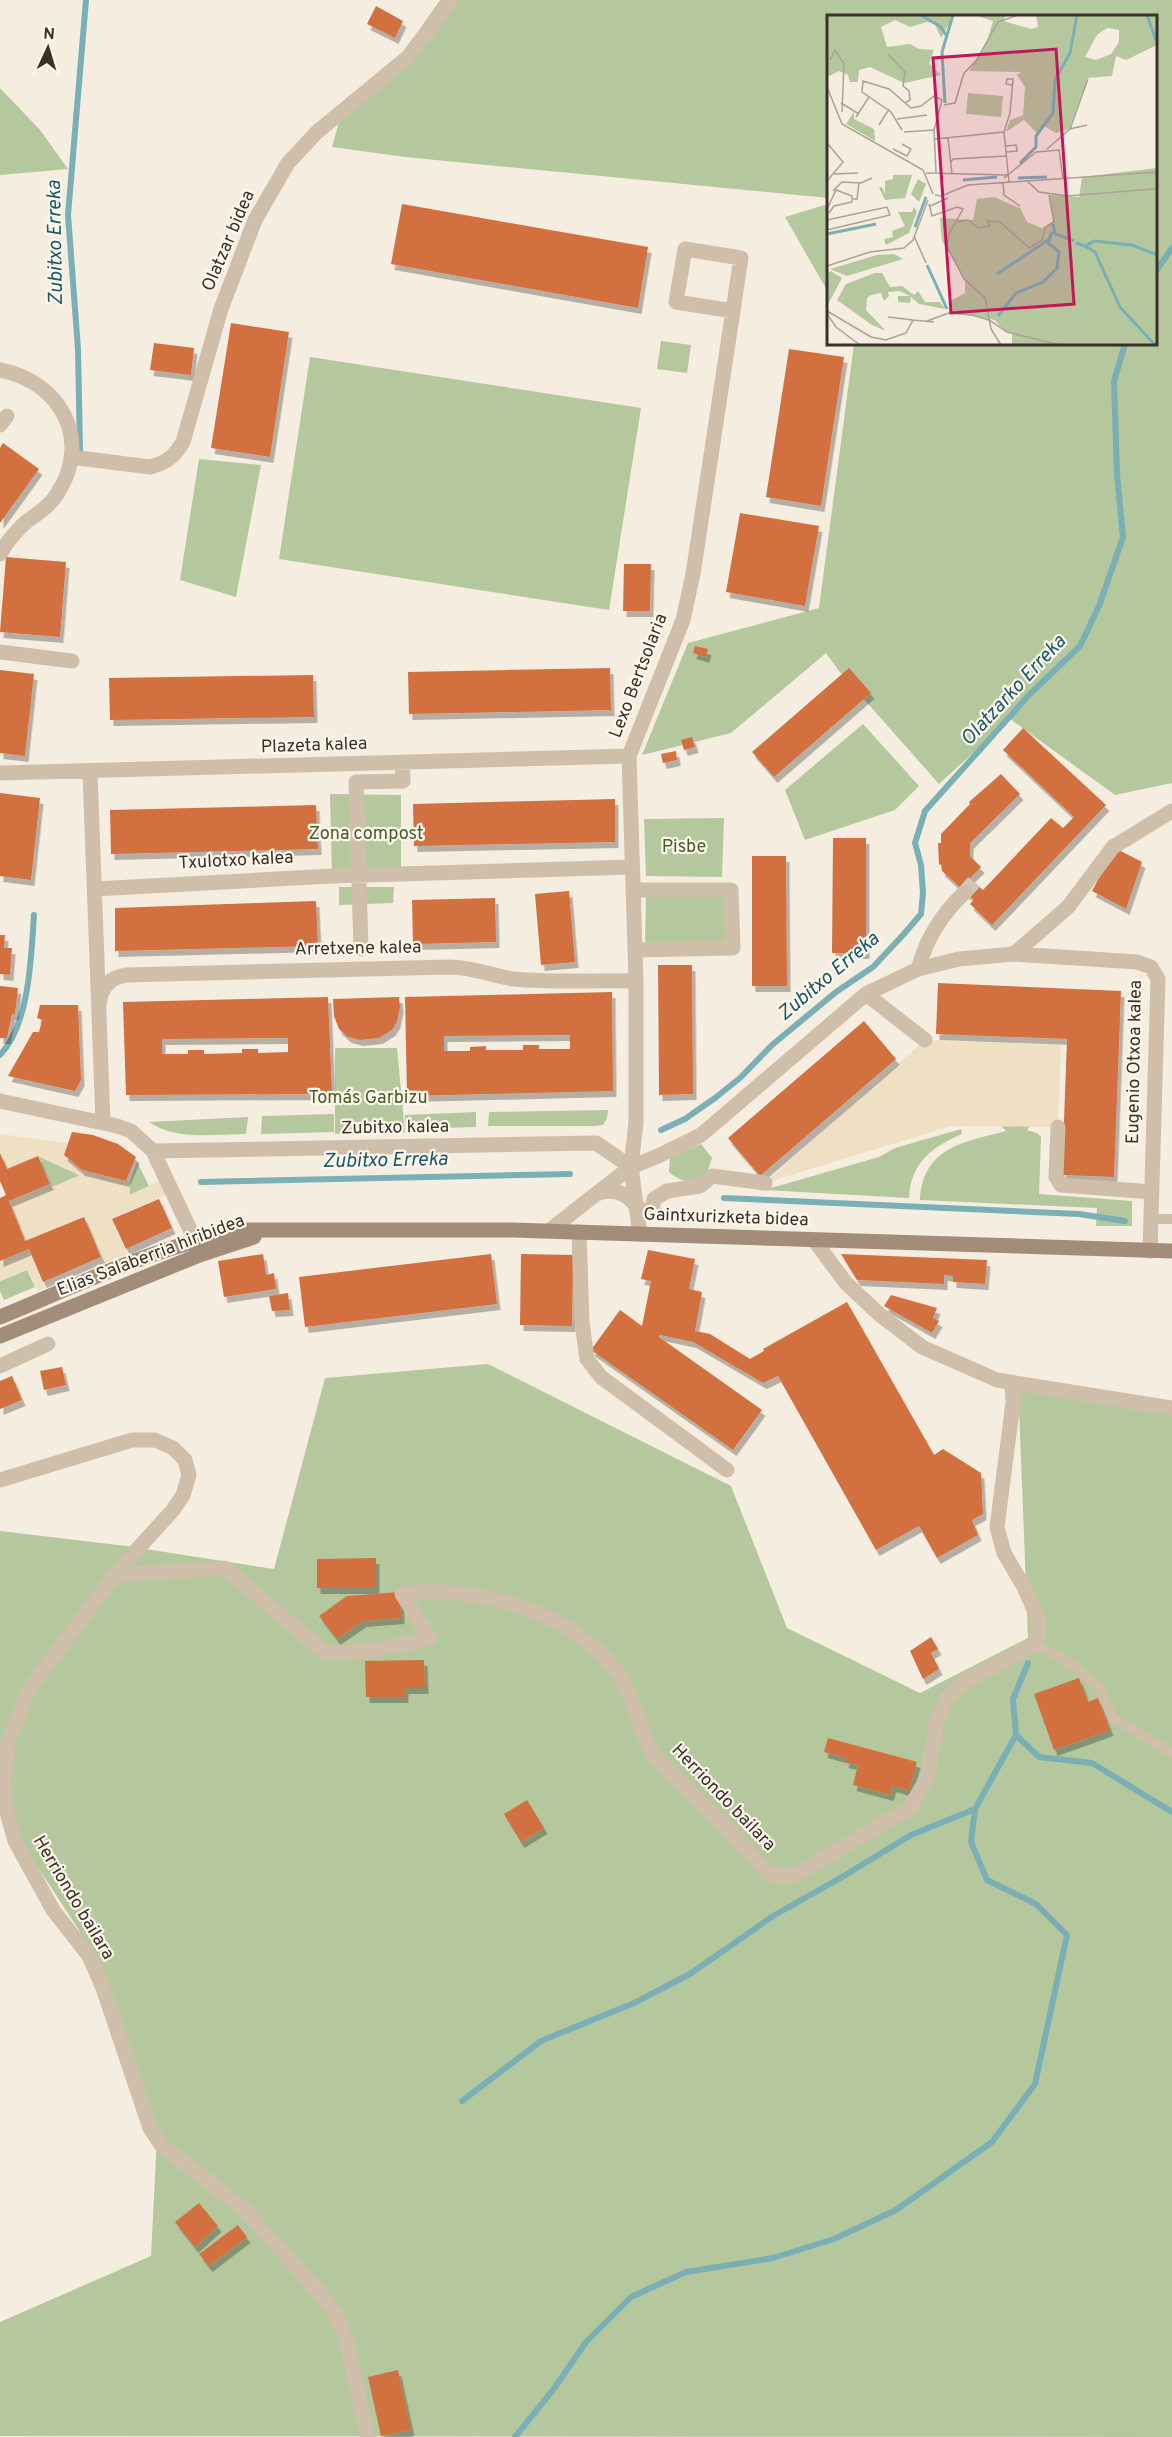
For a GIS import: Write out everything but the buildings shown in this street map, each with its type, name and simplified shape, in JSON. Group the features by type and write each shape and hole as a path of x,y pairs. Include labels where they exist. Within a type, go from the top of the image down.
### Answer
{"main road":[{"name":"Elias Salaberria hiribidea","path":"0,1317 196,1239 248,1230 278,1230"},
{"name":"Elias Salaberria hiribidea","path":"0,1336 223,1246 278,1230"},
{"name":"Gaintxurizketa bidea","path":"278,1230 549,1231 1172,1251"}],"street":[{"name":"Olatzar bidea","path":"71,457 141,468 159,465 174,456 183,442 221,309 255,220 288,163 317,132 408,57 451,0"},
{"name":"Lexo Bertsolaria","path":"640,1234 631,1167 636,1123 636,981 629,756 683,620 693,574 733,311 741,258 684,249 676,302 733,311"},
{"path":"0,370 28,378 52,396 68,422 71,437 71,457 64,482 57,495 15,532 0,554"},
{"path":"0,652 72,661"},
{"name":"Plazeta kalea","path":"0,773 629,756"},
{"path":"361,948 356,782 402,781 402,763"},
{"name":"Arretxene kalea","path":"90,772 103,1122"},
{"path":"1014,954 1068,907 1113,847 1172,811"},
{"name":"Txulotxo kalea","path":"95,889 358,875 632,867"},
{"path":"633,891 731,890 733,948 635,950"},
{"path":"918,969 932,932 947,909 965,892"},
{"name":"Eugenio Otxoa kalea","path":"549,1231 631,1167 701,1135 866,994 918,969 959,959 1014,954 1144,963 1156,973 1158,993 1150,1251"},
{"name":"Arretxene kalea","path":"99,1006 99,997 108,982 120,975 469,967 496,976 516,979 636,981"},
{"path":"866,994 925,1040"},
{"path":"0,1101 103,1122 131,1131 153,1151 196,1239 209,1246 223,1246"},
{"path":"1058,1127 1056,1177 1061,1185 1152,1192"},
{"name":"Zubitxo kalea","path":"153,1151 596,1143 631,1167"},
{"path":"596,1194 612,1190 620,1192 628,1196 638,1209 652,1211 654,1199 667,1191 700,1186 712,1176 765,1183"},
{"path":"583,1205 584,1225 587,1232 582,1322 588,1359 601,1377 727,1470"},
{"path":"814,1240 846,1283 879,1314 922,1347 997,1380 1172,1408"},
{"path":"0,1366 48,1344"},
{"path":"1012,1382 1013,1403 997,1527 1004,1553 1024,1587 1039,1621 1036,1644"},
{"path":"0,1480 132,1440 155,1440 173,1448 185,1460 189,1475 183,1495 173,1510 114,1575"},
{"name":"Herriondo bailara","path":"368,2437 347,2343 338,2318 325,2299 243,2208 162,2146 150,2128 103,1988 89,1956 53,1910 15,1841 5,1804 4,1776 8,1742 17,1716 29,1689 114,1575 225,1568 325,1653 371,1651 430,1638 402,1594 423,1591 483,1597 529,1608 575,1632 606,1657 624,1682 642,1732 655,1757 750,1852 768,1874 786,1877 800,1872 910,1808 928,1776 936,1725 947,1698 964,1682 1036,1644"}],"lane":[{"path":"1152,1219 1172,1219"},
{"path":"1036,1644 1074,1666 1100,1689 1113,1718 1172,1753"}],"green space":[{"path":"440,0 1172,0 1172,783 1115,795 1010,719 939,784 839,671 826,653 731,733 642,755 688,643 819,608 854,345 1157,345 1157,15 827,15 827,198 405,157 332,147 339,122 402,55"},
{"path":"0,88 40,130 68,169 0,175"},
{"path":"827,204 827,290 785,217"},
{"path":"661,341 691,345 687,373 657,369"},
{"path":"310,357 641,408 609,610 279,559"},
{"path":"199,459 261,465 236,597 180,580"},
{"path":"863,724 919,786 895,810 805,840 785,790"},
{"name":"Zona compost","path":"330,794 401,795 401,874 332,876"},
{"name":"Pisbe","path":"724,818 722,877 646,876 644,819"},
{"path":"339,887 394,887 393,903 339,905"},
{"path":"727,894 728,944 645,947 646,896"},
{"name":"Tomás Garbizu","path":"335,1048 397,1048 405,1132 335,1134"},
{"path":"608,1110 603,1125 488,1126 489,1112"},
{"path":"987,1111 1037,1116 1027,1130 1041,1137 1039,1194 1132,1201 1132,1226 1096,1226 1097,1208 920,1200 923,1182 929,1168 937,1158 961,1144 1006,1131"},
{"path":"476,1112 476,1127 406,1129 405,1115"},
{"path":"334,1114 334,1132 261,1134 262,1116"},
{"path":"248,1117 246,1134 184,1134 171,1132 149,1122"},
{"path":"961,1129 962,1134 941,1144 925,1157 914,1175 909,1198 764,1190 879,1157 895,1148"},
{"path":"701,1144 712,1158 704,1176 695,1181 686,1181 669,1172 670,1157"},
{"path":"38,1156 81,1176 52,1187"},
{"path":"137,1162 149,1186 130,1195 130,1182"},
{"path":"27,1270 35,1287 4,1300 0,1291 0,1281"},
{"path":"488,1364 731,1486 787,1628 920,1693 1028,1638 1018,1382 1172,1405 1172,2437 0,2436 0,2322 151,2256 157,2137 79,1930 0,1810 0,1531 126,1546 274,1569 325,1378"}],"shaded area":[{"path":"925,1040 1061,1045 1058,1127 951,1126 765,1183"},
{"path":"0,1134 68,1143 64,1155 82,1170 130,1181 130,1195 165,1178 170,1193 112,1219 127,1254 104,1264 84,1217 25,1241 9,1201 50,1184 52,1187 80,1175 38,1156 7,1169 0,1152"},
{"path":"29,1249 45,1288 38,1291 27,1270 0,1281 0,1261"}],"waterway":[{"name":"Zubitxo Erreka","path":"80,450 78,349 68,215 86,0"},
{"name":"Olatzarko Erreka","path":"1157,270 1172,248"},
{"name":"Olatzarko Erreka","path":"661,1130 685,1119 740,1078 772,1045 836,992 873,967 903,935 921,914 923,893 921,865 915,843 925,811 1030,694 1080,646 1099,606 1123,537 1117,474 1114,381 1125,345"},
{"name":"Zubitxo Erreka","path":"0,1055 18,1026 23,1008 30,969 34,915"},
{"name":"Zubitxo Erreka","path":"201,1182 570,1174"},
{"path":"724,1198 1079,1214 1125,1221"},
{"path":"1028,1663 1013,1699 1016,1735 1039,1757 1092,1763 1172,1812"},
{"path":"515,2437 553,2390 586,2342 631,2297 686,2272 773,2258 834,2239 896,2210 992,2142 1035,2084 1067,1935 1036,1904 987,1880 971,1842 975,1809 1016,1735"},
{"path":"462,2101 541,2041 634,2003 690,1974 773,1916 911,1835 975,1809"}],"tunnel":[{"path":"965,892 974,882"}]}
